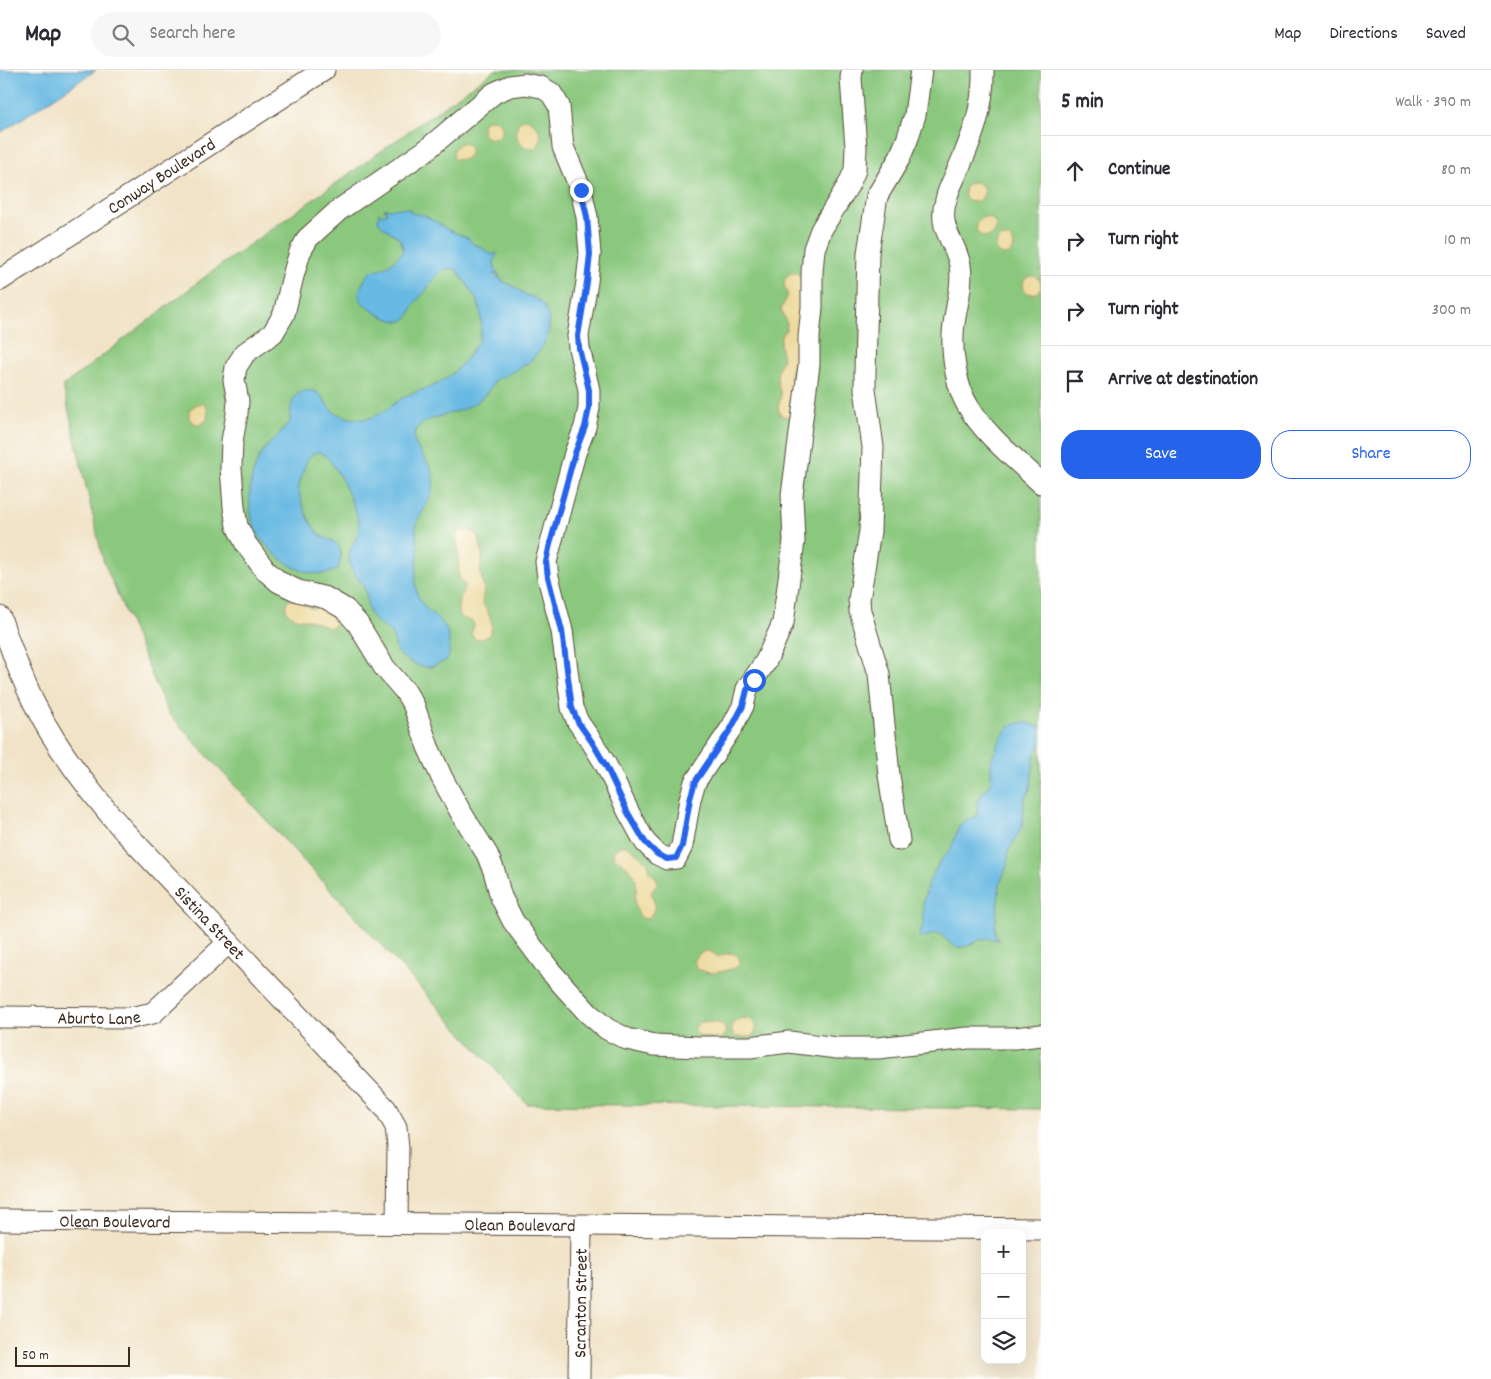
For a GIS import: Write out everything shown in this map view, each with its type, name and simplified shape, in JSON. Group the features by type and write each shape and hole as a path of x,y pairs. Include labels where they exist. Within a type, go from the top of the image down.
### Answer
{"street":[{"name":"Conway Boulevard","path":"0,280 324,70"},
{"path":"852,70 852,107 856,148 855,170 849,184 821,230 814,249 809,365 792,494 794,541 783,623 778,638 766,661 747,690 743,706 732,727 695,782 690,799 682,846 676,858 667,859 657,854 645,842 628,813 606,766 578,722 572,708 562,631 548,577 546,562 550,544 589,408 589,390 578,336 590,254 587,217 581,190 564,147 559,106 551,93 541,87 525,84 510,86 494,93 425,151 339,210 308,238 300,252 284,314 273,333 245,353 236,367 234,380 238,401 231,459 237,526 246,544 265,570 280,582 298,591 326,598 345,609 358,624 384,668 405,691 414,706 428,747 442,778 487,854 494,871 501,898 513,921 551,972 588,1013 607,1029 627,1039 654,1045 699,1047 750,1047 788,1042 837,1048 878,1048 968,1038 1015,1038 1041,1035"},
{"path":"899,840 889,775 879,674 860,612 859,600 870,531 873,447 865,389 868,252 877,196 908,140 915,115 921,70"},
{"path":"983,70 981,102 975,131 945,200 943,217 946,231 960,265 959,293 953,335 954,359 960,389 967,406 981,426 1041,483"},
{"name":"Sistina Street","path":"0,618 15,661 34,704 78,775 124,831 386,1109 396,1127 398,1148 397,1223"},
{"name":"Aburto Lane","path":"0,1017 130,1018 153,1013 229,942"},
{"name":"Olean Boulevard","path":"0,1220 1041,1229"},
{"name":"Scranton Street","path":"579,1379 581,1226"}],"green space":[{"path":"495,70 1041,70 1041,1109 527,1104 168,713 103,560 63,386 214,270"}],"sand":[{"path":"492,119 499,122 502,129 499,136 492,139 485,136 482,129 485,122"},
{"path":"525,119 533,123 539,131 540,140 535,148 525,146 516,134 518,124 521,120"},
{"path":"460,143 467,144 470,147 470,154 464,160 453,157 453,150"},
{"path":"974,182 981,185 984,192 981,199 974,202 967,199 964,192 967,185"},
{"path":"986,217 993,220 996,227 993,234 986,237 979,234 976,227 979,220"},
{"path":"1005,237 1011,240 1014,246 1011,252 1005,255 999,252 996,246 999,240"},
{"path":"791,273 797,273 802,281 803,291 800,309 802,323 797,333 800,354 793,366 790,377 797,382 792,417 786,417 781,415 778,408 781,395 777,376 783,358 780,344 781,336 786,330 787,324 781,309 788,295 785,280"},
{"path":"1032,276 1038,279 1041,285 1038,291 1032,294 1026,291 1023,285 1026,279"},
{"path":"197,404 204,404 208,410 207,420 200,425 194,423 189,418 189,410"},
{"path":"462,530 474,532 478,537 481,547 480,572 484,589 482,603 489,614 492,626 488,636 483,638 475,639 471,634 473,622 465,619 458,613 465,585 459,577 458,545 456,539 457,533"},
{"path":"292,599 300,600 309,608 320,606 337,615 334,626 327,627 290,615 287,612 286,605"},
{"path":"628,846 648,862 650,872 657,879 657,883 651,893 654,900 654,909 648,919 642,918 637,910 635,903 636,881 633,874 626,866 614,858 613,852 616,848"},
{"path":"710,951 718,957 734,954 740,961 735,968 707,973 697,969 694,961 699,954"},
{"path":"742,1018 750,1019 756,1025 756,1030 752,1037 735,1037 733,1034 733,1023"},
{"path":"700,1022 722,1024 726,1031 720,1039 700,1036 695,1031"}],"water":[{"path":"0,70 96,70 0,133"},
{"path":"384,209 410,209 411,213 424,215 449,230 468,238 473,244 492,255 498,254 494,263 501,278 495,273 493,274 539,301 544,306 549,318 547,338 529,362 502,378 500,376 483,397 471,406 424,422 416,430 415,442 431,469 434,481 430,498 417,524 416,589 424,606 439,619 446,629 449,646 447,660 430,667 417,665 399,654 391,634 369,613 365,590 352,571 349,561 349,555 359,530 358,518 337,471 323,454 317,452 309,458 299,487 306,514 314,528 323,537 334,542 339,547 341,555 338,569 327,573 315,574 304,571 282,560 265,543 255,529 250,506 251,485 256,464 264,450 290,422 292,403 300,392 311,391 320,394 334,412 341,415 356,419 369,418 380,414 406,396 441,382 457,369 478,343 481,324 479,305 457,270 446,269 438,274 415,303 409,316 402,321 384,317 370,309 360,299 360,288 371,271 381,269 389,264 403,251 397,237 378,221 379,212 382,215 387,213"},
{"path":"1024,722 1041,727 1041,743 1035,753 1031,784 1024,799 1023,825 1008,852 1008,863 1000,884 995,927 995,934 999,940 983,939 967,946 957,947 938,933 921,938 919,935 924,923 923,905 928,883 940,861 951,849 958,829 964,821 977,816 978,810 976,805 982,793 991,783 991,760 1000,740 1006,730 1012,725"}],"route":[{"path":"581,190 587,217 590,254 578,336 589,390 589,408 546,562 562,631 572,708 578,722 606,766 628,813 645,842 657,854 667,859 676,858 682,846 690,799 695,782 732,727 743,706 747,690 754,680"}]}
